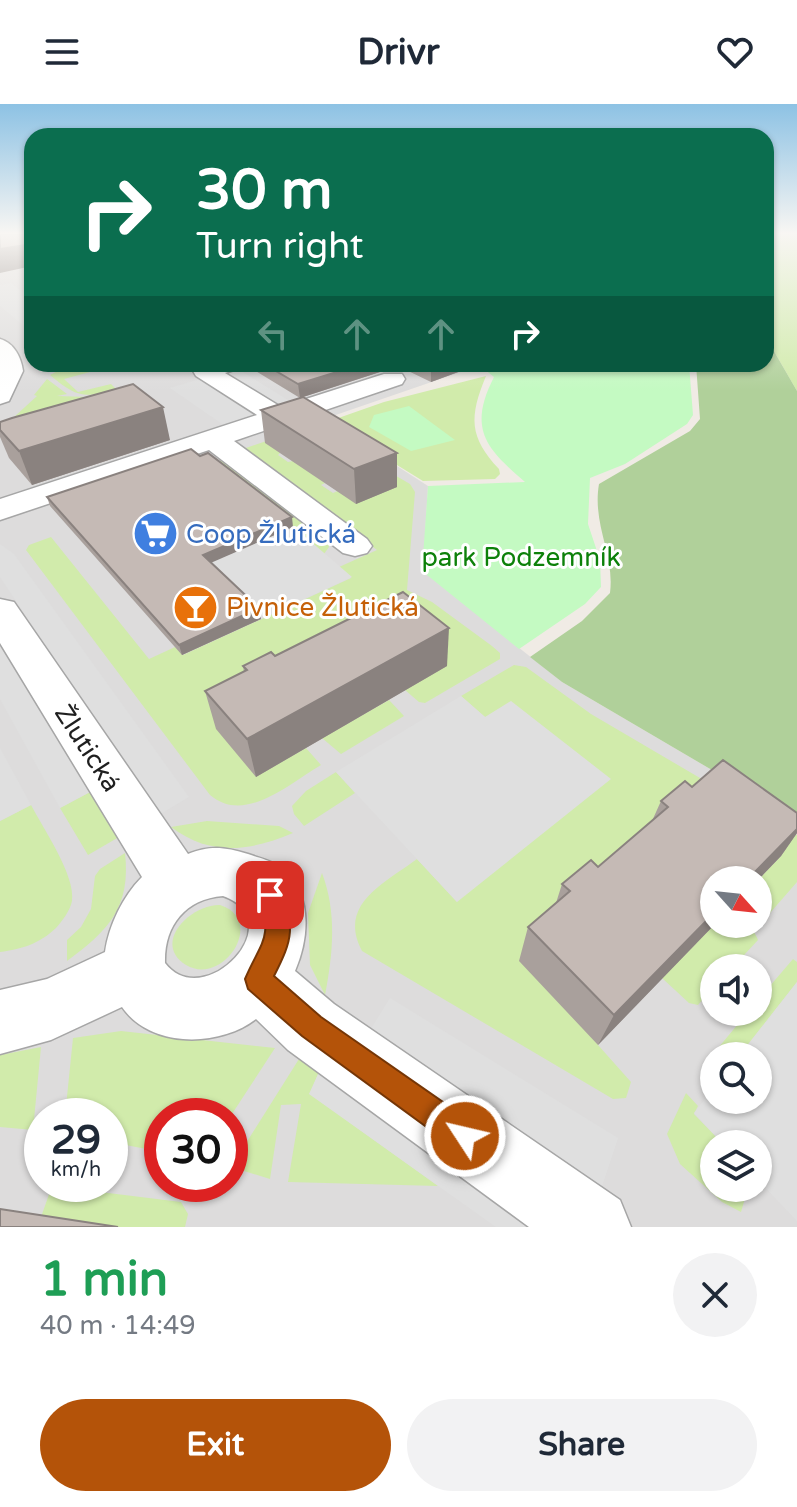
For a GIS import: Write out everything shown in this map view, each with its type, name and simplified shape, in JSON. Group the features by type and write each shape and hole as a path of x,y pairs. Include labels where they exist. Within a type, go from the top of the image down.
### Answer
{"street":[{"path":"0,346 12,367 0,396"},
{"path":"207,372 278,417"},
{"path":"0,510 393,379 379,372"},
{"path":"213,439 355,546"},
{"name":"Žlutická","path":"0,611 177,884"},
{"path":"223,871 244,875 270,895 278,916 278,942 258,979 222,1004 194,1010 180,1008 156,998 147,990 136,969 134,945 142,921 157,900 177,884 199,874 223,871"},
{"path":"0,1022 51,1009 136,969"},
{"path":"258,979 311,1027 593,1227"}],"shaded area":[{"path":"0,286 24,286 24,372 461,372 324,419 428,486 423,571 562,682 797,820 797,1227 0,1227"},
{"path":"0,286 15,286 24,293 24,326 0,306"},
{"path":"243,372 296,405 280,410 222,374"},
{"path":"204,378 263,416 228,428 170,388"},
{"path":"252,528 265,540 295,528 352,577 261,619 206,565"},
{"path":"0,544 14,554 189,797 159,815 0,577"},
{"path":"0,644 90,792 60,808 0,699"},
{"path":"461,696 485,717 511,701 611,779 457,902 336,772"},
{"path":"0,748 31,805 0,821"},
{"path":"797,982 797,1221 772,1195 772,1130 710,1130 694,1113 700,1105 700,1114 772,1114 772,1042 750,1042 763,1026 772,1026 772,1014"},
{"path":"390,998 618,1138 601,1189 366,1037"},
{"path":"319,1072 544,1227 496,1227 309,1094"}],"green space":[{"path":"774,286 797,286 797,391 774,351"},
{"path":"774,351 797,391 797,820 562,682 530,657 582,621 610,593 611,579 598,513 599,484 690,431 700,419 697,372 774,372"},
{"path":"56,372 90,372 64,379 78,392 111,384 116,389 81,394 50,375"},
{"name":"park Podzemník","path":"488,372 690,372 693,415 687,424 625,464 590,478 588,524 600,560 601,587 585,604 519,649 422,571 428,486 525,482 500,459 485,437 482,411 494,377"},
{"path":"486,376 477,403 475,426 482,447 499,469 500,474 495,479 423,481 327,422 384,402"},
{"path":"47,379 67,394 57,396 89,397 13,418 37,396 34,395"},
{"path":"409,406 455,440 411,451 369,427 374,415"},
{"path":"307,427 278,455 288,462 293,461 325,483 321,485 333,493 386,470 410,484 415,492 407,590 432,602 492,646 500,653 500,659 425,703 419,702 405,690 446,666 255,777 306,748 321,765 267,798 238,806 210,795 26,550 29,545 51,537 149,659 175,647 183,655 351,578 339,567 377,550 243,449"},
{"path":"223,460 328,541 329,547 324,554 212,464"},
{"path":"514,665 526,667 591,714 797,835 797,882 772,911 771,866 781,856 704,798 598,1045 631,1082 626,1098 613,1099 362,951 356,935 360,908 379,886 417,859 457,902 485,717 461,696"},
{"path":"389,700 404,716 341,754 322,738"},
{"path":"336,772 355,793 304,826 294,814 292,806 306,791"},
{"path":"90,792 119,837 88,855 60,808"},
{"path":"31,805 64,866 72,901 61,922 43,938 0,952 0,821"},
{"path":"207,821 279,826 293,833 261,844 231,848 201,843 171,827"},
{"path":"125,853 124,888 114,916 95,939 67,961 67,940 81,927 91,909 95,876 100,869"},
{"path":"322,873 332,918 325,995 310,965 308,913"},
{"path":"220,905 234,913 240,924 240,936 234,949 214,967 200,969 186,965 176,956 172,946 179,926 198,911"},
{"path":"701,938 758,940 745,954 700,954 698,1005 689,1003 662,978"},
{"path":"793,959 797,962 797,982 772,1014 772,984"},
{"path":"736,1026 763,1026 750,1042 723,1042"},
{"path":"121,1031 275,1048 242,1098 144,1098 144,1149 128,1145 128,1098 67,1098 73,1038"},
{"path":"41,1047 36,1098 24,1098 24,1129 0,1127 0,1055"},
{"path":"299,1059 319,1072 310,1094 438,1186 288,1182 301,1104 281,1105 270,1179 248,1172 248,1140"},
{"path":"686,1093 698,1106 694,1114 709,1130 700,1130 700,1182 680,1164 667,1134"},
{"path":"128,1195 144,1197 144,1202 181,1202 188,1214 185,1227 112,1227 41,1217 46,1202 128,1202"},
{"path":"722,1202 744,1202 741,1212"}],"building":[{"path":"278,372 337,372 298,384"},
{"path":"133,384 163,407 19,451 0,430 0,422"},
{"path":"303,397 397,453 354,469 261,410"},
{"path":"191,449 200,456 208,453 292,517 203,555 259,608 179,645 47,497"},
{"path":"403,592 449,628 247,739 205,691 247,670 243,666 271,652 275,656"},
{"path":"723,760 797,813 797,829 761,866 700,866 700,927 614,1015 528,927 570,891 562,884 591,860 598,867 668,807 661,801 685,781 692,787"},
{"path":"0,1209 118,1227 0,1227"}],"place":[{"name":"Coop Žlutická","path":"155,534"},
{"name":"Pivnice Žlutická","path":"195,607"}],"route":[{"path":"270,895 280,929 274,955 258,979 311,1027 465,1136"}]}
